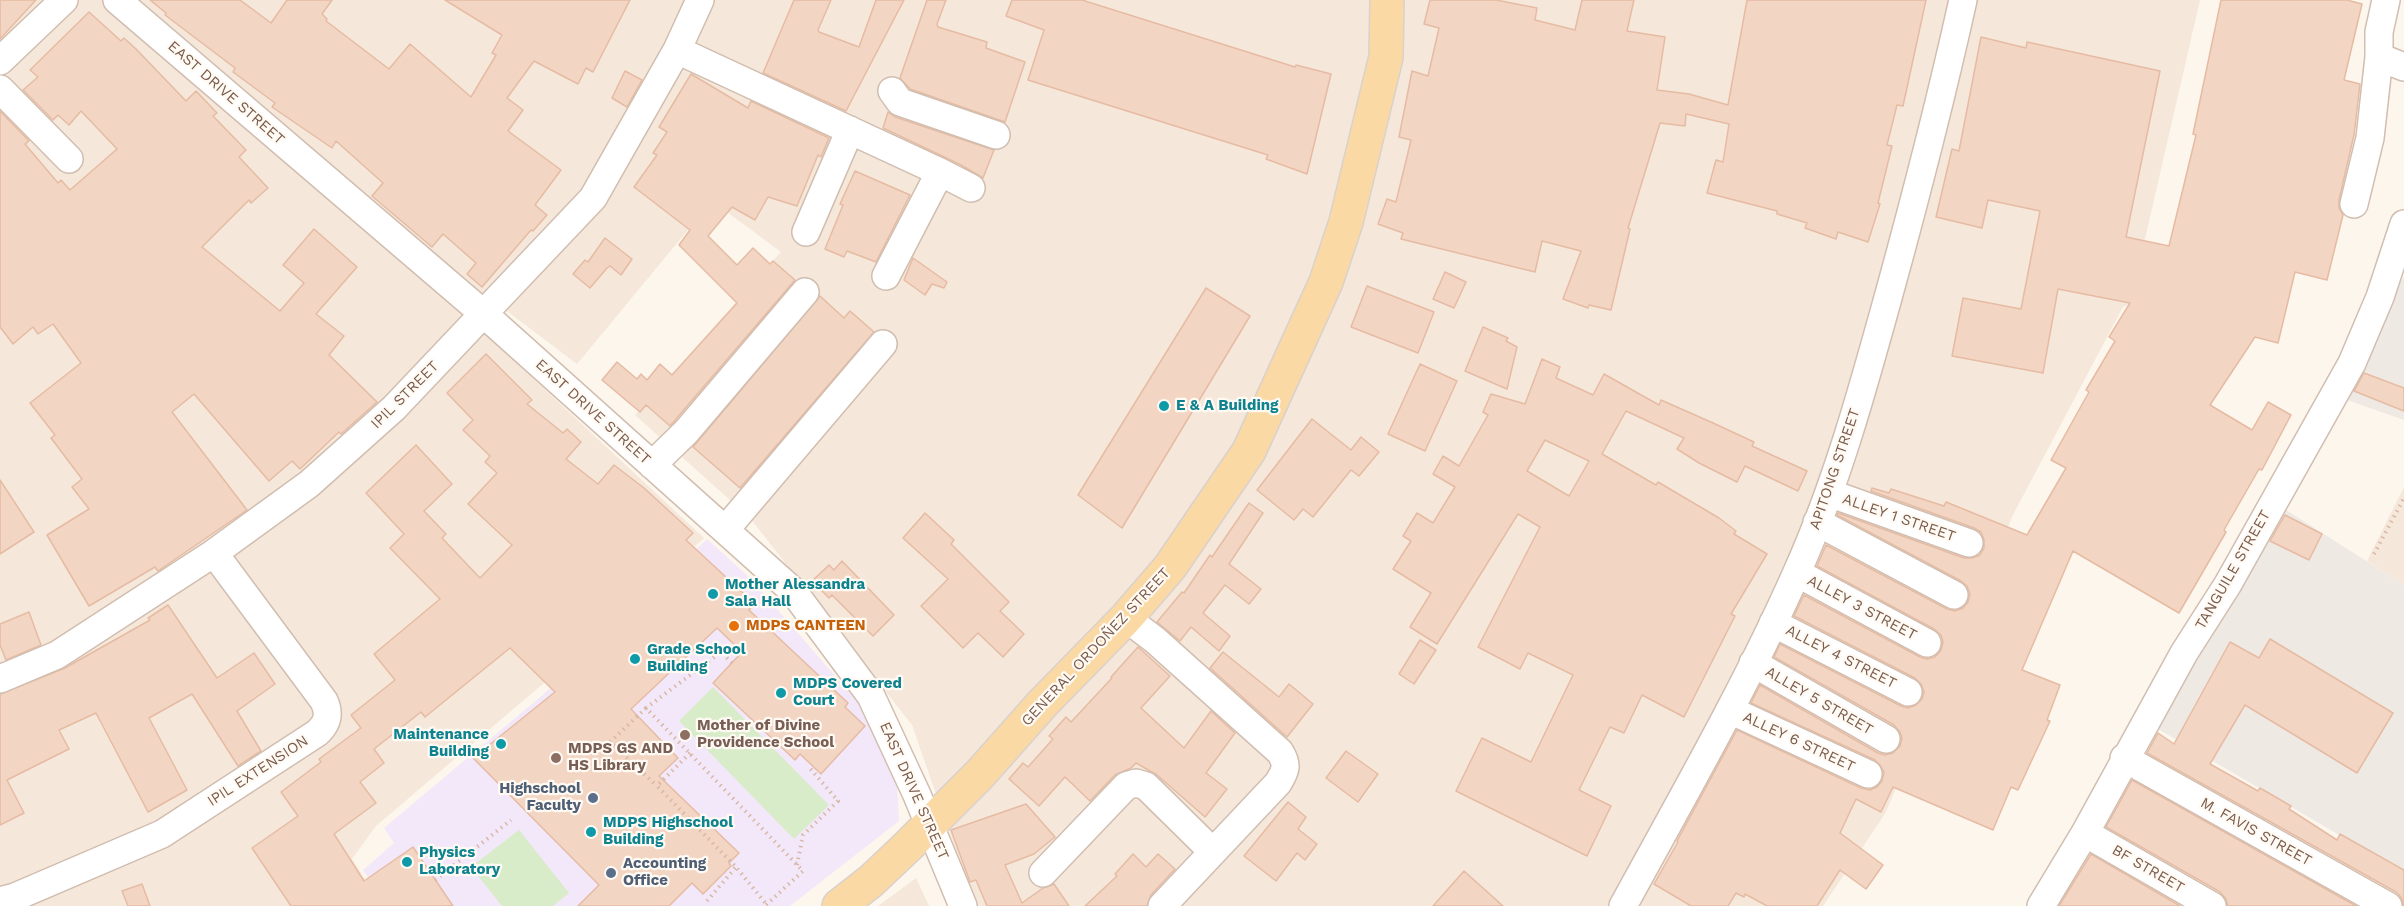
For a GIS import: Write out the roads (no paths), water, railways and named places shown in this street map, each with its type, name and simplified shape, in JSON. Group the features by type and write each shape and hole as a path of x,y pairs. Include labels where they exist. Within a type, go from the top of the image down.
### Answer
{"main road":[{"name":"GENERAL ORDOÑEZ STREET","path":"839,906 872,881 930,824 1126,618 1170,567 1249,451 1326,282 1346,222 1386,57 1387,0"}],"street":[{"path":"0,61 64,0"},
{"name":"EAST DRIVE STREET","path":"117,0 485,315 793,591 871,696 930,824 963,906"},
{"name":"IPIL STREET","path":"0,679 57,655 214,553 309,484 394,408 485,315 593,198 677,50 700,0"},
{"name":"APITONG STREET","path":"1623,906 1730,710 1797,573 1829,493 1870,362 1914,203 1963,0"},
{"path":"2354,204 2370,138 2379,57 2379,32 2386,0"},
{"path":"677,50 970,188"},
{"path":"2379,57 2404,68"},
{"path":"0,89 69,159"},
{"path":"892,91 900,102 996,135"},
{"path":"806,231 850,130"},
{"path":"885,276 940,172"},
{"name":"TANGUILE STREET","path":"2042,905 2085,833 2124,758 2184,653 2228,584 2352,363 2380,297 2404,224"},
{"path":"652,465 686,432 805,292"},
{"path":"725,530 883,344"},
{"name":"ALLEY 1 STREET","path":"1829,493 1969,543"},
{"path":"1818,522 1954,595"},
{"name":"IPIL EXTENSION","path":"0,901 162,834 317,733 324,726 328,718 324,701 214,553"},
{"name":"ALLEY 3 STREET","path":"1797,573 1927,643"},
{"path":"1126,618 1155,640 1280,752 1286,762 1285,771 1278,783 1162,906"},
{"name":"ALLEY 4 STREET","path":"1773,623 1908,692"},
{"name":"ALLEY 5 STREET","path":"1753,663 1886,739"},
{"name":"ALLEY 6 STREET","path":"1730,710 1868,774"},
{"name":"M. FAVIS STREET","path":"2124,758 2388,906"},
{"path":"1043,873 1126,786 1136,783 1146,786 1213,852"},
{"name":"BF STREET","path":"2085,833 2212,906"}],"place":[{"name":"E & A Building","path":"1164,406"},
{"name":"Mother Alessandra Sala Hall","path":"713,594"},
{"name":"MDPS CANTEEN","path":"734,626"},
{"name":"Grade School Building","path":"635,659"},
{"name":"MDPS Covered Court","path":"781,693"},
{"name":"Mother of Divine Providence School","path":"685,735"},
{"name":"Maintenance Building","path":"501,744"},
{"name":"MDPS GS AND HS Library","path":"556,758"},
{"name":"Highschool Faculty","path":"593,798"},
{"name":"MDPS Highschool Building","path":"591,832"},
{"name":"Physics Laboratory","path":"407,862"},
{"name":"Accounting Office","path":"611,873"}]}
